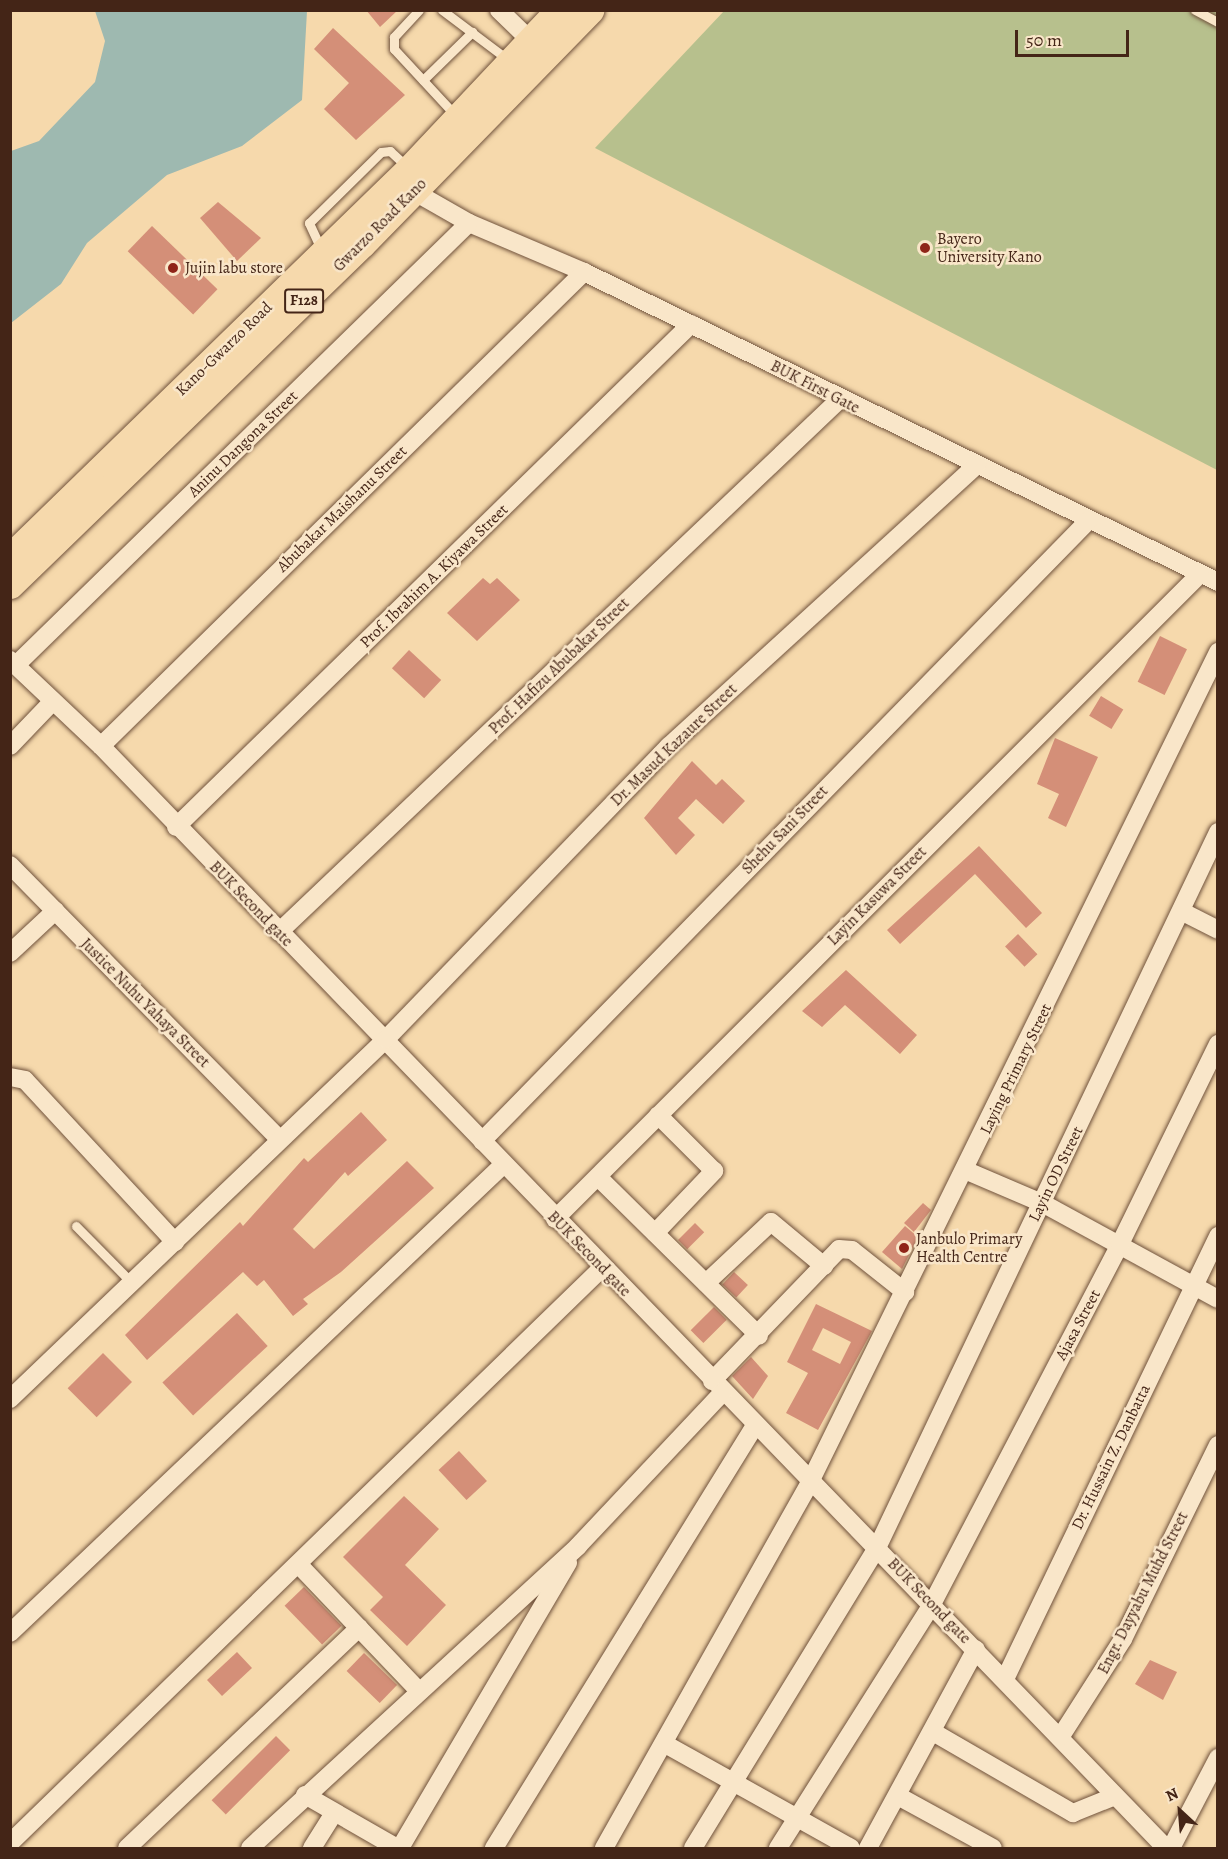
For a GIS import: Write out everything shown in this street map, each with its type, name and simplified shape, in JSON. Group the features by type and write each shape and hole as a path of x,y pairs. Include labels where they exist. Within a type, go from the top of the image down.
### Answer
{"main road":[{"name":"Kano-Gwarzo Road","path":"10,556 323,252 411,180 458,117 559,10"},
{"name":"Gwarzo Road Kano","path":"10,585 411,180 591,10"}],"street":[{"path":"499,10 531,41"},
{"name":"BUK First Gate","path":"411,180 469,223 584,272 838,400 1218,582"},
{"name":"Aninu Dangona Street","path":"13,663 469,223"},
{"name":"Abubakar Maishanu Street","path":"101,746 584,272"},
{"name":"Prof. Ibrahim A. Kiyawa Street","path":"176,827 691,324"},
{"name":"Prof. Hafizu Abubakar Street","path":"279,932 838,400"},
{"name":"Dr. Masud Kazaure Street","path":"10,1399 386,1039 669,746 977,465"},
{"name":"Shehu Sani Street","path":"482,1141 1089,520"},
{"name":"Layin Kasuwa Street","path":"555,1219 1057,723 1200,574"},
{"name":"Laying Primary Street","path":"604,1848 665,1744 810,1482 967,1171 1218,652"},
{"name":"BUK Second gate","path":"13,663 101,746 176,827 386,1039 503,1166 1061,1736 1166,1848"},
{"path":"10,746 53,701"},
{"name":"Layin OD Street","path":"693,1848 732,1780 877,1548 1183,912 1218,832"},
{"name":"Justice Nuhu Yahaya Street","path":"10,865 280,1140"},
{"path":"10,953 55,911"},
{"path":"1183,912 1218,930"},
{"name":"Ajasa Street","path":"778,1848 796,1815 932,1604 1120,1244 1218,1044"},
{"path":"10,1077 25,1080 175,1242"},
{"path":"655,1233 714,1172 658,1115"},
{"path":"10,1633 503,1166"},
{"path":"967,1171 1042,1203 1120,1244 1192,1288 1218,1299"},
{"path":"598,1177 759,1336"},
{"path":"706,1283 771,1222 824,1266"},
{"name":"Dr. Hussain Z. Danbatta","path":"1005,1679 1218,1236"},
{"path":"250,1848 417,1689 578,1546 759,1336 844,1247 905,1292"},
{"path":"10,1843 300,1566 602,1268"},
{"path":"494,1848 755,1425"},
{"name":"Engr. Dayyabu Muhd Street","path":"1061,1736 1123,1639 1218,1445"},
{"path":"305,1795 399,1848 578,1546"},
{"path":"300,1566 417,1689"},
{"path":"127,1848 359,1628"},
{"path":"868,1848 976,1649"},
{"path":"933,1732 1072,1813 1115,1796"},
{"path":"665,1744 796,1815 851,1848"},
{"path":"1171,1848 1218,1758"},
{"path":"898,1796 993,1848"},
{"path":"312,1848 334,1813"}],"lane":[{"path":"419,10 393,43 423,80 458,117"},
{"path":"442,10 511,62"},
{"path":"1195,10 1218,22"},
{"path":"423,80 472,32"},
{"path":"76,1226 132,1283"}],"green space":[{"name":"Bayero University Kano","path":"724,11 1217,11 1217,470 595,148"}],"water":[{"path":"95,11 307,11 302,100 242,146 167,175 87,243 61,284 11,323 11,151 39,141 95,82 105,41"}],"building":[{"path":"366,10 398,10 380,27"},
{"path":"333,28 405,95 356,140 324,109 349,83 314,49"},
{"path":"218,202 261,238 237,261 200,218"},
{"path":"152,226 217,289 193,314 128,251"},
{"path":"483,578 490,584 497,578 520,600 477,641 447,613"},
{"path":"1160,636 1187,649 1165,695 1138,682"},
{"path":"409,650 441,680 424,698 392,668"},
{"path":"1101,696 1123,709 1111,729 1089,716"},
{"path":"1055,738 1098,757 1066,827 1048,818 1059,794 1037,784"},
{"path":"692,761 716,785 722,779 745,801 723,824 696,799 678,818 695,835 676,855 644,818"},
{"path":"979,846 1042,913 1026,928 975,874 900,944 887,930"},
{"path":"1018,934 1037,954 1025,967 1005,947"},
{"path":"846,970 917,1035 900,1054 845,1005 822,1027 802,1011"},
{"path":"361,1112 387,1140 348,1176 345,1172 293,1229 314,1249 407,1161 434,1188 341,1272 303,1299 308,1304 293,1316 264,1280 257,1286 243,1272 147,1360 125,1335 240,1222 243,1226 304,1158 308,1162"},
{"path":"923,1203 931,1210 914,1232 904,1223"},
{"path":"695,1223 704,1232 687,1249 678,1240"},
{"name":"Janbulo Primary Health Centre","path":"905,1226 918,1237 902,1269 882,1252"},
{"path":"734,1272 748,1285 736,1297 722,1284"},
{"path":"816,1304 872,1331 818,1430 786,1413 808,1373 787,1362","holes":["823,1328 851,1342 840,1364 812,1350"]},
{"path":"714,1307 727,1320 703,1343 691,1330"},
{"path":"237,1313 268,1346 193,1415 162,1383"},
{"path":"103,1353 132,1382 97,1417 68,1388"},
{"path":"751,1357 768,1376 753,1399 732,1376"},
{"path":"459,1451 487,1481 466,1500 439,1470"},
{"path":"404,1496 439,1529 405,1565 446,1605 407,1646 370,1610 383,1597 343,1557"},
{"path":"304,1587 342,1626 322,1645 285,1606"},
{"path":"237,1652 252,1668 222,1696 207,1680"},
{"path":"364,1653 397,1685 380,1703 347,1671"},
{"path":"1150,1660 1177,1672 1163,1700 1135,1684"},
{"path":"276,1736 290,1750 226,1814 212,1800"}],"place":[{"name":"Bayero University Kano","path":"925,248"},
{"name":"Jujin labu store","path":"173,268"},
{"name":"Janbulo Primary Health Centre","path":"904,1248"}]}
